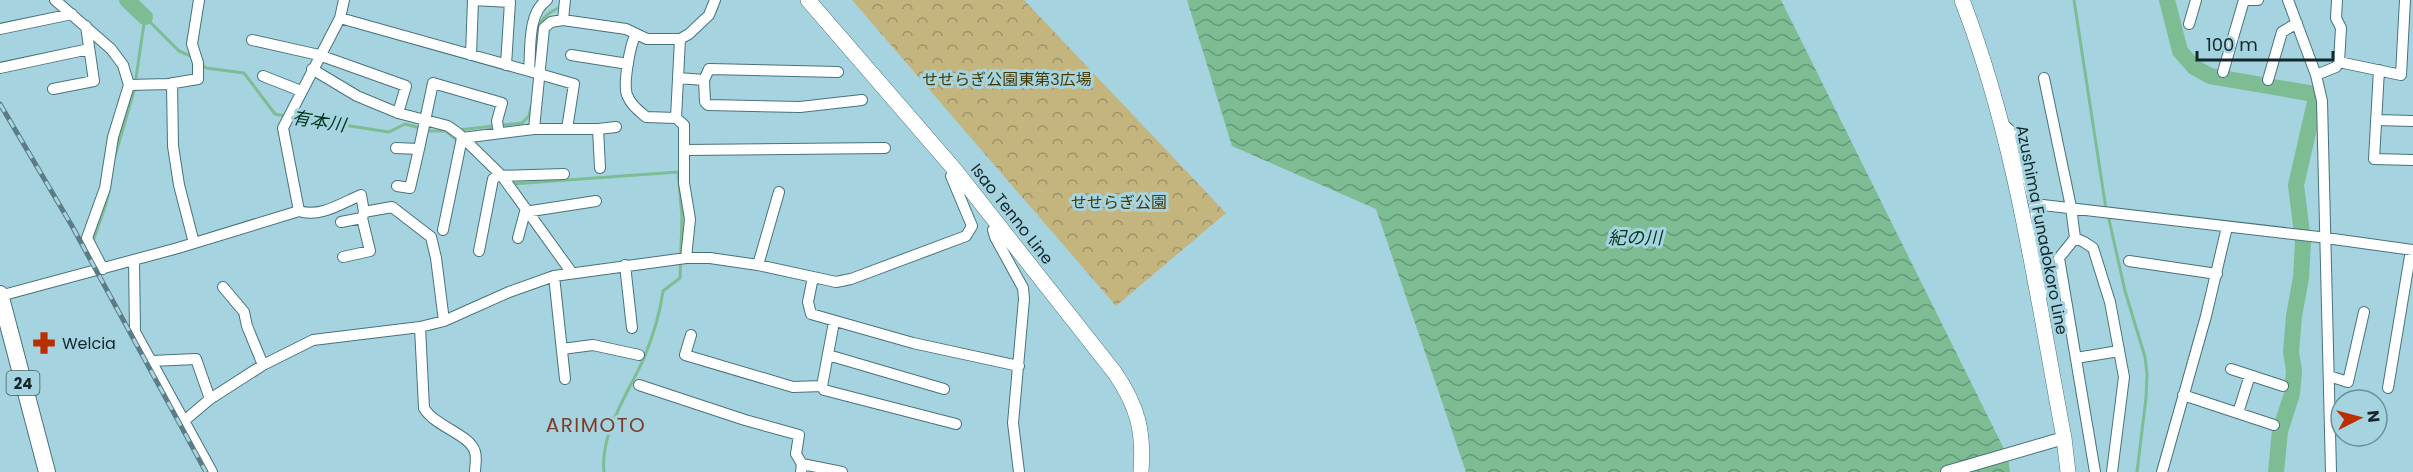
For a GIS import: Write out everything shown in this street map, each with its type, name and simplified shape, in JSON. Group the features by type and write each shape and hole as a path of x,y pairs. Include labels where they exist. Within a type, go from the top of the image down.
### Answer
{"highway":[{"name":"24","path":"0,295 3,318 46,472"}],"main road":[{"name":"Isao Tenno Line","path":"808,0 955,170 1129,393 1141,432 1141,472"},
{"name":"Azushima Funadokoro Line","path":"1962,0 1978,42 2002,123 2020,200 2038,298 2057,440 2068,472"}],"street":[{"path":"55,0 111,49 123,65 129,85 113,137 105,188 87,238 103,268"},
{"path":"129,85 198,79 198,63 192,44 199,0"},
{"path":"299,211 283,128 340,18 344,0"},
{"path":"471,55 473,0 510,2 506,65"},
{"path":"534,129 534,16 541,4 547,0"},
{"path":"563,16 565,0"},
{"path":"534,72 544,28 563,16 626,29 646,39 680,39 689,34 709,15 715,0"},
{"path":"2189,24 2196,0"},
{"path":"2223,72 2244,0 2258,0"},
{"path":"2288,0 2316,75 2322,101 2331,472"},
{"path":"2316,75 2336,67 2339,62 2341,28 2336,18 2337,0"},
{"path":"2339,62 2401,75 2405,0"},
{"path":"0,29 72,14"},
{"path":"340,18 574,84 567,129"},
{"path":"2268,80 2282,32 2297,23"},
{"path":"53,90 94,81 86,26"},
{"path":"636,34 628,64 626,92 632,105 646,117 676,117 684,125 684,183 690,219 682,258"},
{"path":"676,117 680,39"},
{"path":"252,40 320,55 406,86 398,113"},
{"path":"0,68 89,49"},
{"path":"571,55 628,64"},
{"path":"312,69 357,96 424,126 448,126 501,179 528,210 572,273"},
{"path":"838,72 710,69 704,80 705,102 708,105 800,107 862,100"},
{"path":"2379,70 2374,159 2413,160"},
{"path":"262,76 301,91"},
{"path":"678,78 704,80"},
{"path":"2044,78 2072,207 2075,238 2059,258 2096,472"},
{"path":"172,83 173,146 184,206 194,243"},
{"path":"397,186 410,188 433,83 502,102 498,128"},
{"path":"2376,120 2413,121"},
{"path":"2002,123 2016,136 2034,204 2046,287 2044,293 2038,298"},
{"path":"460,140 498,128 598,129 616,127"},
{"path":"598,129 600,168"},
{"path":"443,230 460,140"},
{"path":"396,148 419,149"},
{"path":"684,150 885,148"},
{"path":"184,422 210,399 263,365 313,340 420,327 444,321 509,292 555,276 682,258 710,258 758,265 836,282 851,279 966,236 972,226 951,176 955,170"},
{"path":"501,179 564,174"},
{"path":"479,251 501,179"},
{"path":"758,265 779,192"},
{"path":"0,295 134,260 299,211 307,214 319,213 362,195 363,215 370,251 343,257"},
{"path":"518,238 525,212 528,210 596,201"},
{"path":"2034,204 2412,250 2388,388"},
{"path":"341,222 392,207 431,237 444,321"},
{"path":"2162,472 2217,274 2227,227"},
{"path":"993,230 1023,288 1024,299 1013,423 1019,472"},
{"path":"2075,238 2092,248 2110,302 2124,377 2112,472"},
{"path":"134,260 135,332 212,472"},
{"path":"2129,261 2217,274"},
{"path":"625,265 632,328"},
{"path":"555,276 565,379"},
{"path":"813,277 808,302 811,314 912,343 1019,366"},
{"path":"223,287 244,312 247,326 263,365"},
{"path":"2329,376 2348,382 2364,312"},
{"path":"834,322 822,386 824,390 956,424"},
{"path":"420,327 424,408 429,418 469,442 475,452 476,472"},
{"path":"691,335 685,355 794,387 822,386"},
{"path":"562,349 593,345 639,355"},
{"path":"2076,358 2119,351"},
{"path":"828,355 944,389"},
{"path":"152,361 196,359 210,399"},
{"path":"2231,369 2283,386"},
{"path":"2238,413 2250,375"},
{"path":"639,385 799,435 796,454 802,468 842,472"},
{"path":"2183,395 2274,425"},
{"path":"1947,472 2057,440"}],"green space":[{"name":"せせらぎ公園","path":"852,0 1024,0 1226,213 1116,306"}],"water":[{"name":"紀の川","path":"1187,0 1781,0 2008,457 2010,472 1466,472 1376,209 1232,146"}],"waterway":[{"name":"有本川","path":"127,0 145,17"},
{"path":"2074,0 2106,209"},
{"path":"2167,0 2180,51 2194,67 2210,76 2314,94 2315,102 2296,185 2303,242 2301,278 2294,316 2291,352 2294,371 2292,394 2280,431 2276,472"},
{"path":"539,29 544,18 562,6"},
{"name":"有本川","path":"145,17 179,51 193,57"},
{"path":"115,156 134,91 145,17"},
{"name":"有本川","path":"201,63 206,68 244,73 275,114 285,116"},
{"path":"458,130 522,123 529,116 531,107"},
{"name":"有本川","path":"291,117 389,132 405,124 431,131 448,131"},
{"path":"446,131 459,142"},
{"path":"512,184 678,172 682,217 680,278 663,291 658,317 647,350 616,414 606,442 604,472"},
{"path":"93,241 110,186"},
{"path":"2108,215 2125,291 2145,357 2147,374 2137,472"}],"railway":[{"path":"0,104 72,226 206,472"}],"place":[{"name":"Welcia","path":"44,343"}],"district":[{"name":"ARIMOTO","path":"596,425"}],"park label":[{"name":"せせらぎ公園東第3広場","path":"1007,79"}]}
